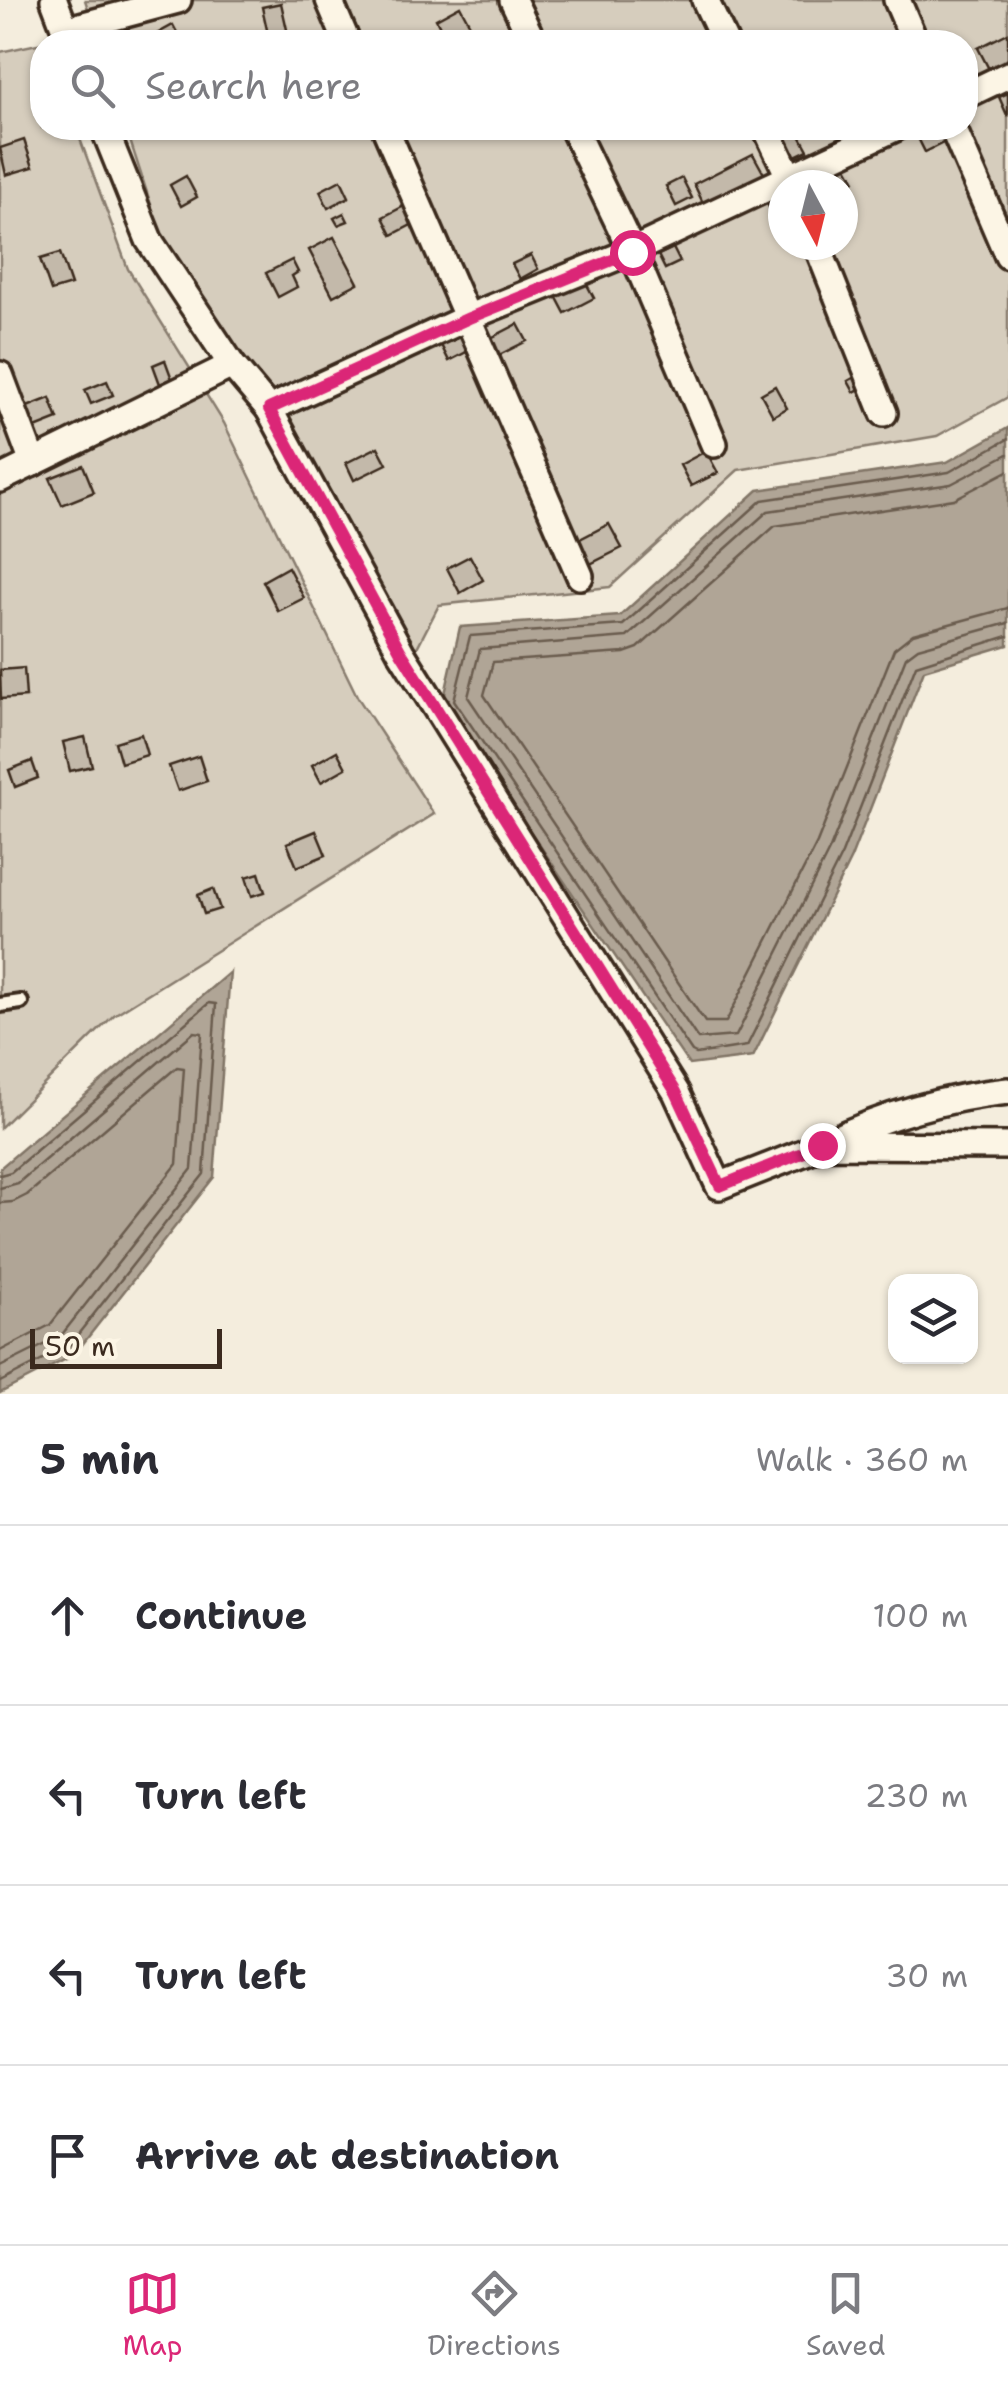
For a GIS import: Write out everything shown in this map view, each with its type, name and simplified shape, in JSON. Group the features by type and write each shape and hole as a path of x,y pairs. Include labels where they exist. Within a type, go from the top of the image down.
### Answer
{"street":[{"path":"54,0 66,30"},
{"path":"86,30 178,0"},
{"path":"328,0 342,30"},
{"path":"514,0 528,30"},
{"path":"705,0 720,30"},
{"path":"896,0 910,30"},
{"path":"978,89 1008,75"},
{"path":"109,140 148,240 232,365 269,409 401,652 676,1092 720,1186 864,1124 981,1093 1008,1090"},
{"path":"390,140 580,576"},
{"path":"580,140 714,444"},
{"path":"772,140 786,170"},
{"path":"811,170 871,140"},
{"path":"958,140 1008,256"},
{"path":"269,409 469,318 632,252 768,190"},
{"path":"823,260 884,413"},
{"path":"0,479 232,365"},
{"path":"0,375 33,464"},
{"path":"822,1145 1008,1146"}],"lane":[{"path":"0,1005 21,1002"}],"shaded area":[{"path":"85,0 1008,0 1008,397 937,436 738,470 610,587 439,605 408,665 334,497 160,233 130,140 978,140 978,30 95,30"},
{"path":"30,46 30,140 80,140 128,269 224,423 358,698 434,814 114,1015 0,1128 0,52"}],"water":[{"path":"1008,428 1008,645 924,670 851,858 753,1057 689,1065 443,703 460,627 620,616 758,490 947,462"},
{"path":"230,972 214,1177 74,1355 0,1393 0,1168"}],"building":[{"path":"281,3 287,30 267,30 262,7"},
{"path":"460,6 473,30 442,30 436,19"},
{"path":"1008,33 1008,59 989,69 978,48"},
{"path":"1008,93 1008,114 1007,115 999,97"},
{"path":"24,140 33,167 6,175 0,148"},
{"path":"802,140 808,150 787,160 777,141"},
{"path":"919,140 949,140 925,152"},
{"path":"753,154 764,174 704,205 694,184"},
{"path":"186,176 197,197 181,206 170,185"},
{"path":"682,178 692,198 676,206 666,186"},
{"path":"341,180 349,197 328,208 320,191"},
{"path":"410,203 419,221 392,235 383,217"},
{"path":"344,213 348,221 338,225 334,218"},
{"path":"334,237 358,283 333,296 309,250"},
{"path":"673,248 680,262 665,269 658,255"},
{"path":"60,253 71,285 51,291 40,259"},
{"path":"531,255 538,269 520,279 512,264"},
{"path":"292,260 298,272 292,276 297,287 278,297 266,273"},
{"path":"585,281 594,298 565,313 556,296"},
{"path":"518,324 527,341 497,356 489,339"},
{"path":"465,331 474,348 449,361 440,343"},
{"path":"165,360 172,379 160,384 153,365"},
{"path":"857,376 863,387 854,392 848,381"},
{"path":"107,381 113,395 91,404 85,390"},
{"path":"775,386 787,408 773,416 761,394"},
{"path":"50,398 58,419 25,432 17,411"},
{"path":"378,447 387,464 354,480 346,463"},
{"path":"706,451 718,473 691,486 680,465"},
{"path":"83,465 94,492 62,505 50,478"},
{"path":"609,524 622,548 590,564 578,540"},
{"path":"470,556 483,580 460,593 447,568"},
{"path":"288,567 304,598 278,611 263,581"},
{"path":"24,668 26,697 1,699 0,670"},
{"path":"141,734 147,755 121,763 115,742"},
{"path":"85,737 92,766 70,771 63,742"},
{"path":"337,751 346,768 321,782 312,765"},
{"path":"199,756 207,781 178,791 169,766"},
{"path":"32,761 38,778 15,787 9,770"},
{"path":"316,831 326,855 297,867 287,843"},
{"path":"259,873 265,892 252,896 246,877"},
{"path":"213,889 220,909 204,914 198,895"}],"route":[{"path":"632,252 469,318 269,409 401,652 676,1092 720,1186 822,1145"}]}
